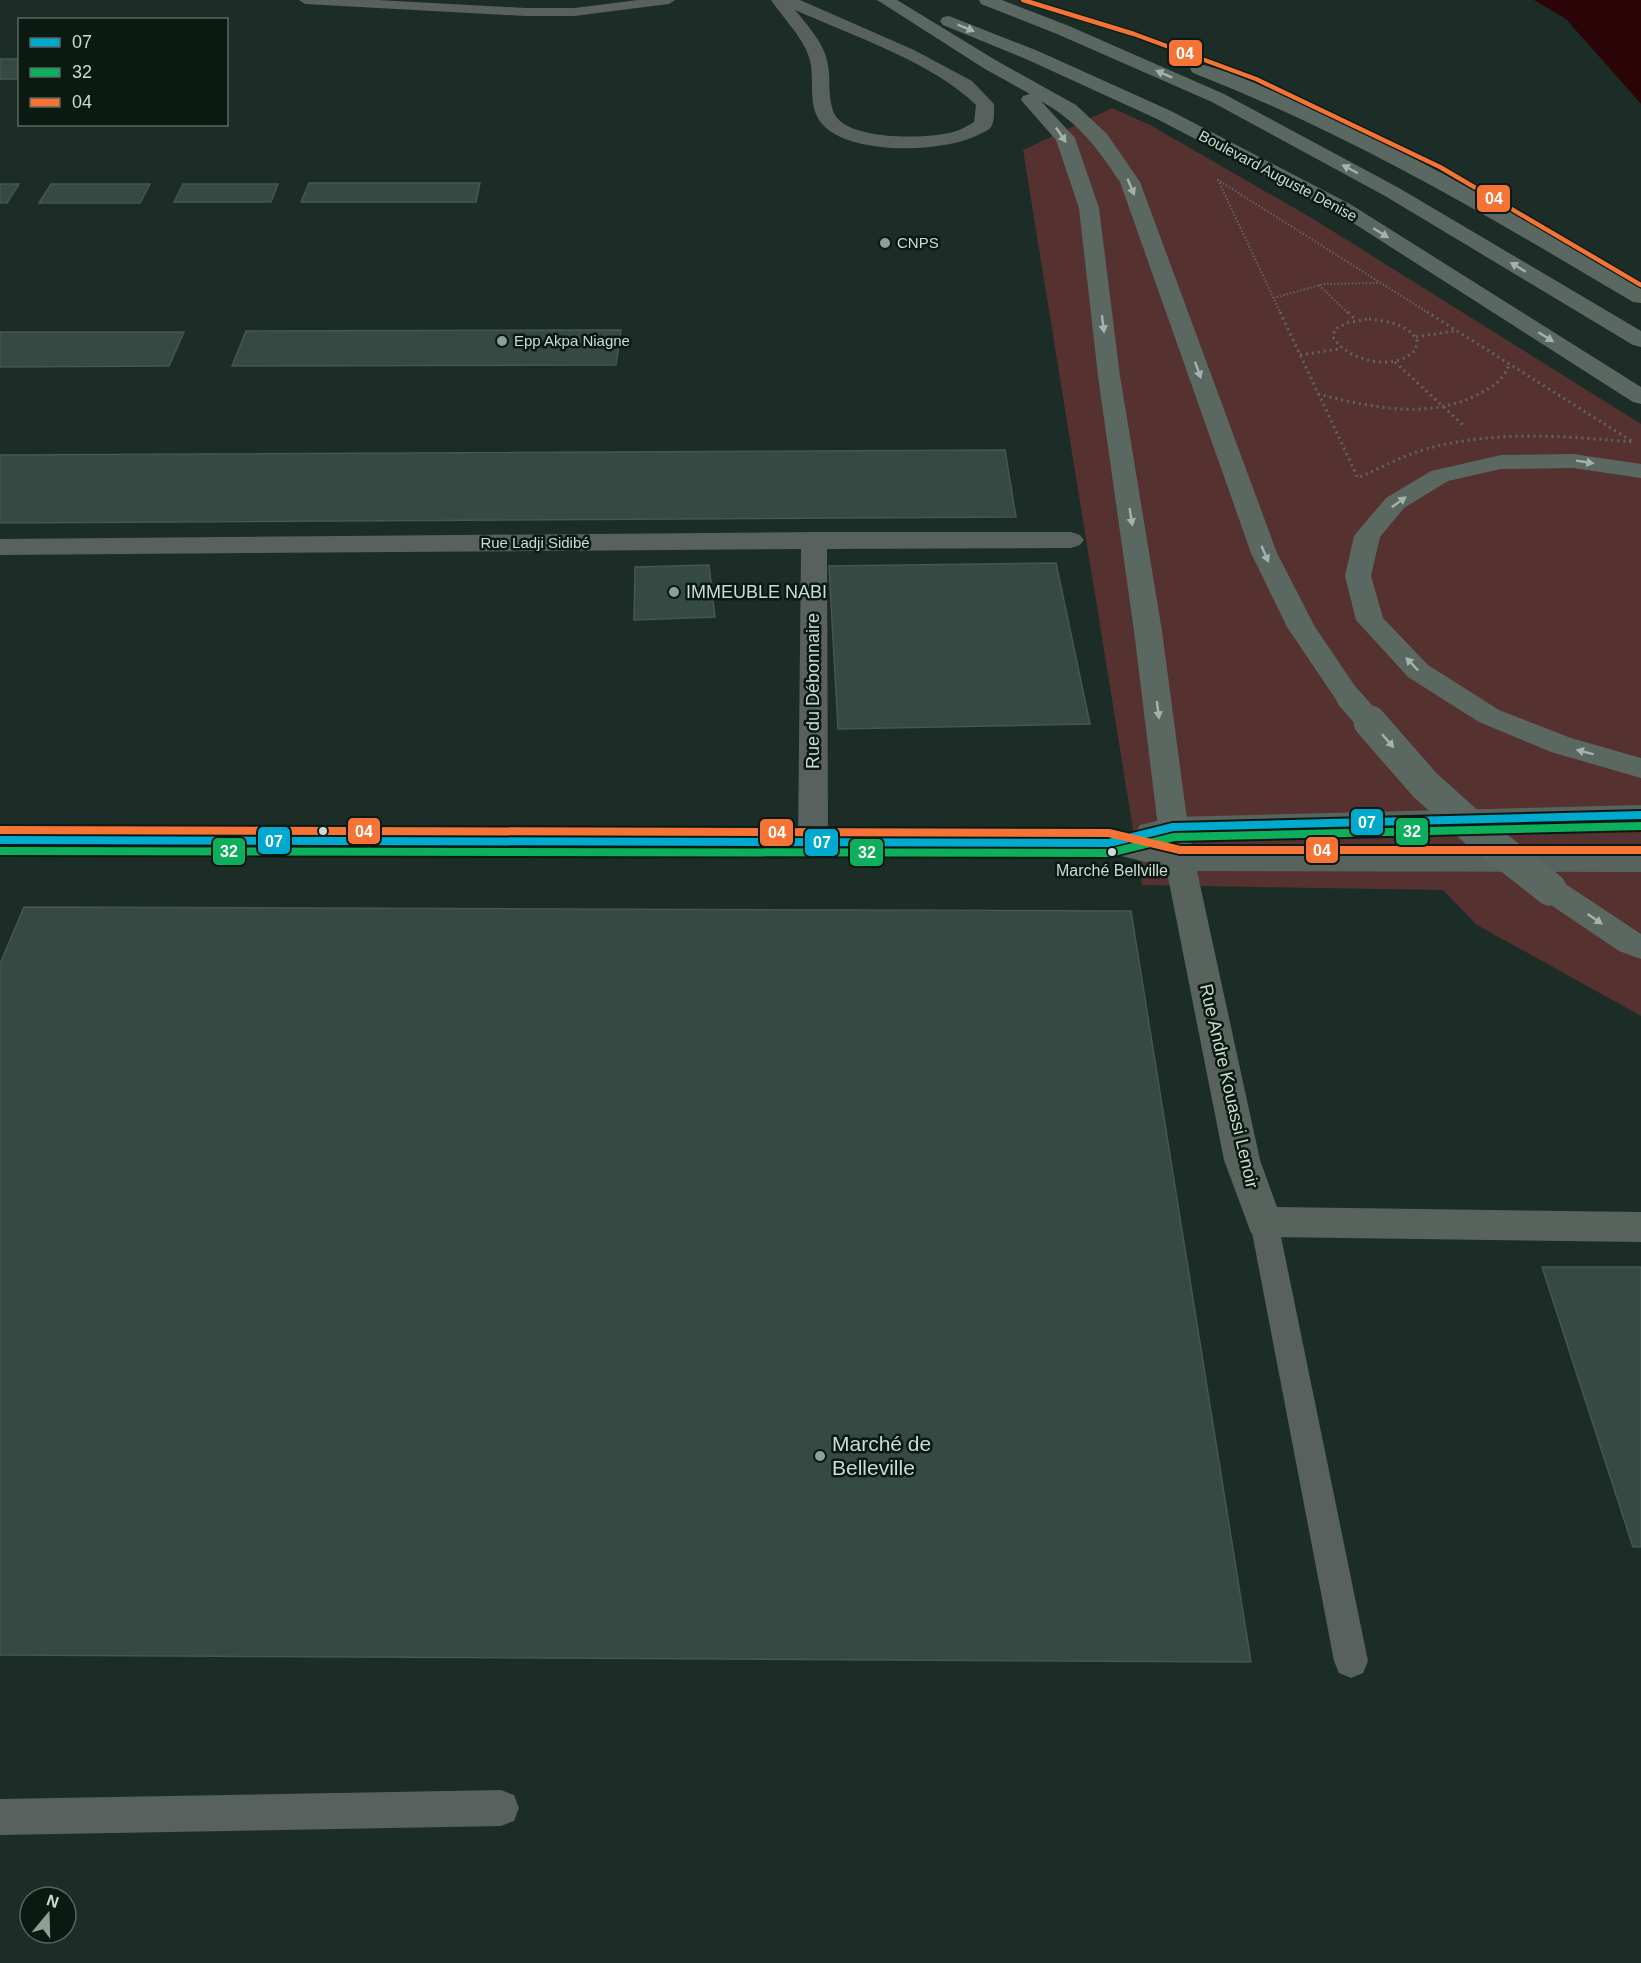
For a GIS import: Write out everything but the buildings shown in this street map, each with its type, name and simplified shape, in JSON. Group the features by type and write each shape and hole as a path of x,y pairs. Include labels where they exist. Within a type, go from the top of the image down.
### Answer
{"highway":[{"path":"885,0 991,65 1069,109 1100,138 1130,182 1264,553 1301,627 1349,698 1425,785 1475,830 1550,890 1630,943 1641,947"},
{"name":"Boulevard Auguste Denise","path":"891,0 1032,55 1164,115 1343,208 1641,397"},
{"path":"987,0 1130,44 1251,88 1435,176 1641,297"},
{"path":"987,0 1063,30 1218,98 1392,192 1641,340"},
{"path":"991,65 1043,112 1065,138 1089,208 1109,376 1148,631 1176,843"},
{"path":"1641,471 1573,460 1501,462 1440,476 1395,503 1374,527 1367,536 1358,576 1370,620 1418,671 1489,716 1561,746 1641,768"}],"street":[{"path":"779,0 817,55 821,73 823,107 830,122 847,134 872,139 917,142 958,137 982,125 985,104 966,85 908,54 786,0"},
{"name":"Rue du Débonnaire","path":"813,842 814,540"},
{"name":"Rue Ladji Sidibé","path":"0,547 1071,540"},
{"path":"1176,843 1641,815"},
{"path":"0,840 1176,843 1641,861"},
{"name":"Rue Andre Kouassi Lenoir","path":"1176,843 1242,1160 1264,1222"},
{"path":"1264,1222 1641,1227"}],"lane":[{"path":"305,0 562,12 669,0"},
{"path":"1264,1222 1351,1661"},
{"path":"0,1817 501,1808"}],"path":[{"path":"1218,180 1384,284 1633,442 1564,436 1477,438 1433,447 1399,459 1358,478 1218,180"},
{"path":"1273,298 1319,284 1350,282 1384,284"},
{"path":"1319,284 1356,320"},
{"path":"1356,320 1383,321 1397,325 1416,337 1419,345 1416,352 1408,358 1395,361 1364,359 1339,349 1333,342 1332,335 1335,328 1356,320"},
{"path":"1416,337 1456,330"},
{"path":"1300,355 1339,349"},
{"path":"1395,361 1468,430"},
{"path":"1318,394 1358,405 1402,409 1443,406 1477,397 1500,382 1510,363"},
{"path":"1477,438 1501,462"}],"shaded area":[{"path":"1534,0 1641,0 1641,104 1566,19"},
{"path":"1112,108 1150,125 1315,220 1641,424 1641,1016 1477,925 1443,890 1142,885 1023,150"}],"transit line":[{"name":"04","path":"1023,0 1134,34 1256,79 1440,167 1641,285"},
{"name":"07","path":"0,840 1109,843 1173,827 1641,815"},
{"name":"32","path":"0,851 1109,853 1174,837 1641,826"},
{"name":"04","path":"0,830 1109,833 1180,850 1641,850"}],"place":[{"name":"CNPS","path":"885,243"},
{"name":"Epp Akpa Niagne","path":"502,341"},
{"name":"IMMEUBLE NABI","path":"674,592"},
{"name":"Marché Bellville","path":"1112,852"},
{"name":"Marché de Belleville","path":"820,1456"}]}
